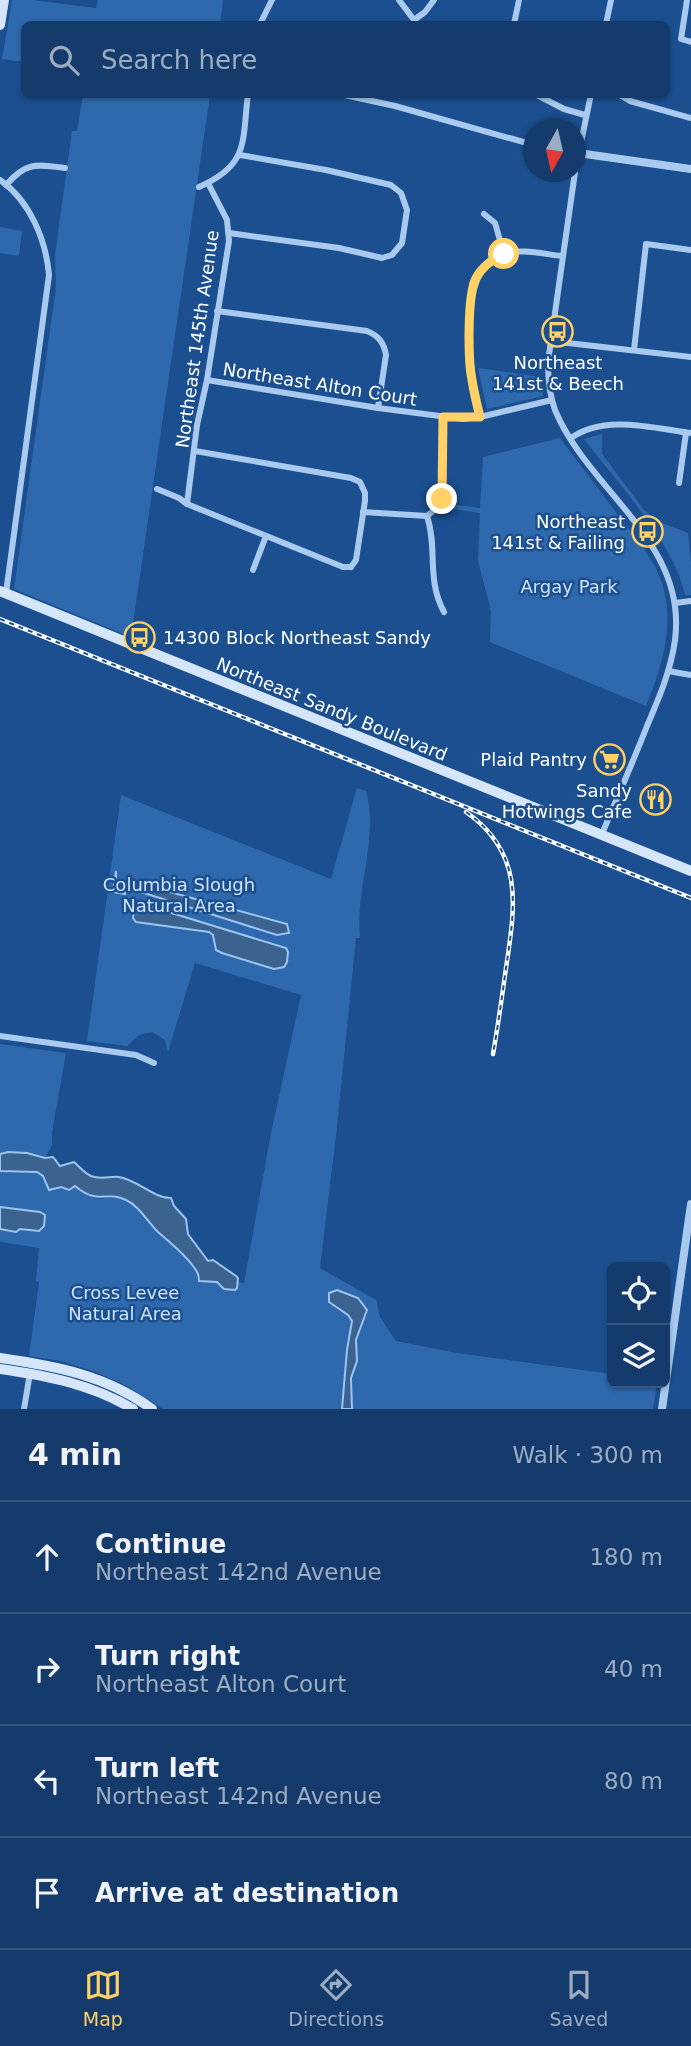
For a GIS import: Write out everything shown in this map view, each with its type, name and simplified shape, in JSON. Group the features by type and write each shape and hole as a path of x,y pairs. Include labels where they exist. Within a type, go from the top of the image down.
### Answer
{"main road":[{"path":"0,25 4,0"},
{"name":"Northeast Sandy Boulevard","path":"3,592 691,871"},
{"path":"0,1358 84,1385 133,1409"},
{"path":"0,1369 75,1371 99,1379 152,1409"}],"street":[{"path":"262,21 272,0"},
{"path":"399,0 414,21"},
{"path":"416,21 434,0"},
{"path":"515,21 519,0"},
{"path":"607,21 611,0"},
{"path":"687,0 681,39 691,42"},
{"path":"199,187 225,174 240,155 247,98"},
{"path":"358,98 523,142"},
{"path":"543,98 564,109 585,115"},
{"path":"584,119 590,98"},
{"path":"625,98 691,118"},
{"path":"586,154 691,169"},
{"path":"229,233 339,248 382,258 392,255 399,247 407,210 405,199 397,188 391,185 240,155"},
{"path":"3,592 49,275 47,253 39,230 22,203 3,183 28,167 39,165 65,168"},
{"path":"573,182 550,341 548,377 552,400 571,438 657,554 670,581 675,603 675,638 668,671 602,834"},
{"name":"Northeast 145th Avenue","path":"187,504 197,425 207,380 229,233 224,212 208,183"},
{"path":"484,214 495,223 504,254"},
{"path":"634,350 646,244 691,250"},
{"path":"480,417 470,367 471,294 476,278 494,259 504,254 530,252 562,256"},
{"path":"217,311 367,331 384,339 386,355 378,408"},
{"path":"550,341 691,357"},
{"name":"Northeast Alton Court","path":"207,380 443,417 480,417 552,400"},
{"path":"363,512 427,516 439,507 442,499 443,417"},
{"path":"571,438 582,430 599,425 688,433 679,483"},
{"path":"195,451 351,478 360,482 363,487 363,512 356,560 351,567"},
{"path":"157,489 265,536 343,567 351,567"},
{"path":"427,516 432,544 433,584 437,600 444,612"},
{"path":"253,570 265,536"},
{"path":"351,567 355,575"},
{"path":"675,603 691,601"},
{"path":"668,671 691,675"},
{"path":"0,1036 136,1055 154,1063"},
{"path":"662,1409 691,1204"},
{"path":"24,1409 30,1368"}],"green space":[{"path":"12,0 96,8 98,0 223,0 220,21 21,21 21,62 2,59"},
{"path":"82,98 210,98 131,637 14,589 56,287 55,255 72,131 77,131"},
{"path":"0,227 22,231 19,256 0,253"},
{"path":"478,368 541,377 543,396 487,409"},
{"path":"602,434 602,454 644,510 657,521 688,533 691,595 685,595 679,575 657,534 584,439"},
{"name":"Argay Park","path":"560,438 643,549 662,584 666,602 666,637 663,655 646,706 490,642 491,611 478,561 480,513 447,508 449,504 480,508 483,457"},
{"path":"357,788 366,791 370,830 359,920 360,938 356,938 320,1268 376,1300 380,1317 396,1341 457,1353 607,1373 607,1388 656,1388 653,1409 352,1409 354,1361 367,1314 329,1293 329,1302 352,1321 342,1409 163,1409 127,1386 96,1372 61,1361 29,1356 39,1282 36,1281 39,1248 0,1242 0,1171 37,1172 59,1187 75,1186 85,1194 101,1199 121,1198 147,1218 180,1251 194,1266 200,1281 212,1281 237,1288 238,1282 244,1283 270,1138 301,995 195,963 168,1052 165,1040 152,1032 139,1035 127,1046 87,1041 121,795 331,879"},
{"path":"0,1044 66,1053 52,1145 45,1158 16,1152 0,1154"}],"shaded area":[{"path":"116,871 116,883 144,885 287,924 289,933 277,935 144,893 126,890 125,894 113,892"},
{"path":"142,904 286,948 287,962 284,967 274,969 216,950 213,935 209,932 136,922 133,918 135,905"},
{"path":"8,1152 53,1157 60,1166 74,1162 91,1176 119,1177 171,1198 174,1206 186,1219 188,1234 208,1261 213,1260 238,1278 237,1288 224,1289 217,1282 199,1281 197,1271 185,1256 126,1200 113,1196 96,1197 75,1186 69,1190 61,1187 49,1190 43,1176 37,1172 0,1171 0,1154"},
{"path":"0,1207 40,1212 45,1215 44,1226 39,1231 20,1229 16,1232 0,1229"},
{"path":"337,1290 358,1298 367,1310 356,1340 357,1361 351,1378 352,1409 342,1409 352,1321 329,1302 329,1293"}],"railway":[{"path":"0,619 691,898"},
{"path":"466,812 485,828 498,845 507,863 512,883 512,924 493,1054"}],"place":[{"name":"Northeast 141st & Beech","path":"558,331"},
{"name":"Northeast 141st & Failing","path":"648,531"},
{"name":"14300 Block Northeast Sandy","path":"140,637"},
{"name":"Plaid Pantry","path":"610,759"},
{"name":"Sandy Hotwings Cafe","path":"655,800"}],"route":[{"path":"442,499 443,417 480,417 470,367 471,294 476,278 485,267 504,254"}],"park label":[{"name":"Columbia Slough Natural Area","path":"179,894"},
{"name":"Cross Levee Natural Area","path":"125,1302"}]}
